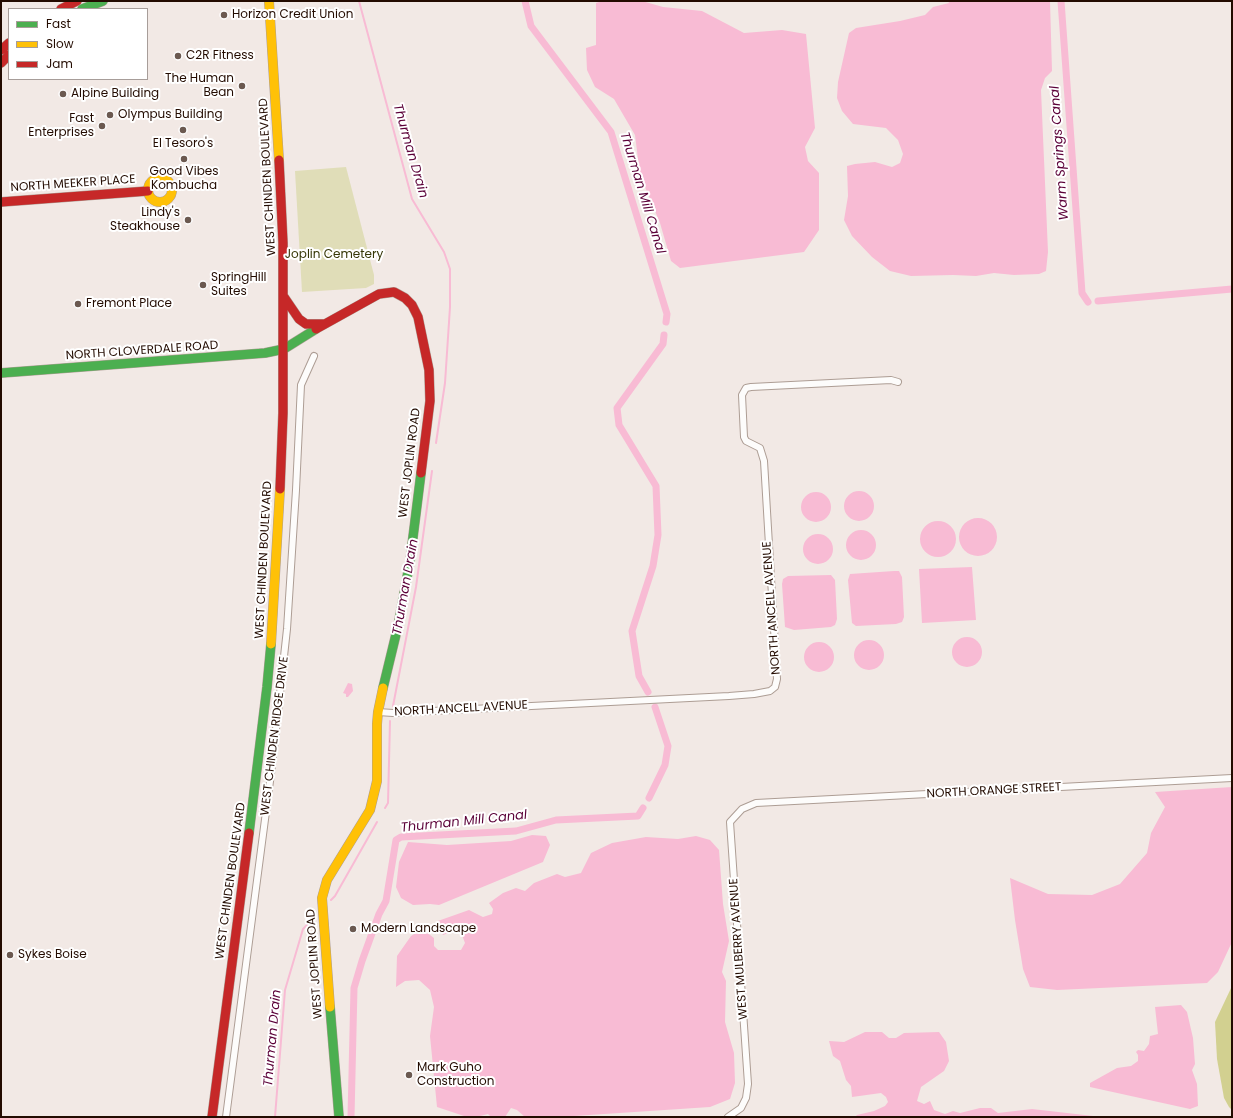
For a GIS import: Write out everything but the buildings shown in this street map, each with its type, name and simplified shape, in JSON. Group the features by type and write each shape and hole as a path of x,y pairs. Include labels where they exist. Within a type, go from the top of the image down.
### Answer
{"main road":[{"path":"63,8 77,1"},
{"path":"85,8 103,1"},
{"name":"WEST CHINDEN BOULEVARD","path":"212,1117 267,687 280,490 284,349 283,216 269,1"},
{"name":"NORTH MEEKER PLACE","path":"1,202 148,191"},
{"name":"WEST JOPLIN ROAD","path":"284,349 379,294 394,292 405,298 412,305 418,317 427,356 430,382 428,422 410,561 398,626 378,712 377,780 370,810 327,880 322,898 339,1117"},
{"path":"284,297 299,319 306,324 325,324"},
{"name":"NORTH CLOVERDALE ROAD","path":"1,373 243,356 284,349"}],"street":[{"name":"WEST CHINDEN RIDGE DRIVE","path":"226,1117 272,766 287,629 301,385 314,356"},
{"name":"NORTH ANCELL AVENUE","path":"378,712 729,696 770,691 775,687 777,679 764,461 760,448 746,440 744,437 742,395 746,388 751,387 891,380 898,382"},
{"name":"NORTH ORANGE STREET","path":"756,803 1232,778"},
{"name":"WEST MULBERRY AVENUE","path":"728,1117 741,1108 746,1098 748,1084 730,822 742,809 756,803"}],"green space":[{"name":"Joplin Cemetery","path":"346,167 374,275 374,284 366,288 302,292 295,171"}],"shaded area":[{"path":"602,1 642,1 663,7 702,11 744,33 782,30 806,34 815,128 805,147 808,161 819,173 819,230 804,252 680,268 671,261 660,223 640,175 635,135 614,99 595,87 587,70 586,48 596,45 596,3"},
{"path":"948,1 1050,1 1052,71 1045,78 1041,90 1048,252 1046,271 1039,274 1014,275 994,273 976,276 911,276 890,271 872,257 852,236 844,220 848,196 847,166 875,162 892,167 900,163 903,154 898,140 886,128 853,124 842,111 837,98 838,82 849,33 856,28 900,21 925,15 933,7 949,3"},
{"path":"859,491 870,495 874,506 870,517 859,521 848,517 844,506 848,495"},
{"path":"816,492 827,496 831,507 827,518 816,522 805,518 801,507 805,496"},
{"path":"978,518 991,524 997,537 991,550 978,556 965,550 959,537 965,524"},
{"path":"942,521 951,526 955,532 955,546 951,552 942,557 934,557 925,552 921,546 920,535 925,526 931,522"},
{"path":"861,530 872,534 876,545 872,556 861,560 850,556 846,545 850,534"},
{"path":"818,534 829,538 833,549 829,560 818,564 807,560 803,549 807,538"},
{"path":"972,567 976,620 922,623 919,569"},
{"path":"899,571 902,577 904,617 902,622 896,624 856,626 852,623 848,580 850,574"},
{"path":"831,575 835,580 837,619 835,625 831,627 794,630 785,627 782,584 783,579 788,576"},
{"path":"967,637 978,641 982,652 978,663 967,667 956,663 952,652 956,641"},
{"path":"869,640 880,644 884,655 880,666 869,670 858,666 854,655 858,644"},
{"path":"819,642 830,646 834,657 830,668 819,672 808,668 804,657 808,646"},
{"path":"348,683 352,684 353,691 348,697 346,697 346,694 343,693"},
{"path":"1232,787 1232,942 1218,972 1207,983 1057,990 1030,987 1023,969 1010,878 1048,894 1092,895 1120,884 1147,853 1151,833 1165,807 1155,792"},
{"path":"532,835 546,836 550,845 543,862 439,905 413,905 401,898 396,887 399,862 408,842 447,845 511,841"},
{"path":"696,836 710,840 719,850 723,904 729,941 722,972 726,981 725,1022 734,1053 735,1083 730,1099 710,1107 559,1117 525,1117 517,1110 511,1108 505,1117 491,1117 488,1114 476,1117 467,1117 437,1107 430,1036 434,1007 430,990 419,980 405,981 396,987 397,956 411,936 422,929 434,938 434,946 438,950 461,950 465,943 462,935 456,930 443,935 435,922 469,910 483,917 492,914 493,909 489,903 503,893 516,888 525,891 534,883 557,874 565,877 581,873 591,853 612,843 646,837 678,839"},
{"path":"1232,986 1232,1110 1224,1098 1217,1059 1215,1022"},
{"path":"1181,1005 1187,1012 1193,1038 1195,1064 1192,1070 1197,1084 1198,1106 1190,1109 1090,1087 1090,1083 1117,1068 1131,1066 1138,1061 1138,1055 1136,1052 1138,1050 1144,1051 1149,1044 1150,1036 1158,1034 1155,1007"},
{"path":"865,1032 882,1032 889,1038 896,1038 904,1033 939,1032 946,1042 949,1061 944,1071 921,1087 917,1101 924,1104 930,1101 934,1110 945,1114 953,1111 960,1113 980,1108 991,1108 998,1113 1032,1109 1102,1117 855,1117 885,1106 888,1102 886,1097 881,1093 852,1097 851,1086 846,1080 840,1061 833,1056 829,1041 844,1042"}],"waterway":[{"name":"Thurman Drain","path":"359,1 412,199 444,252 450,269 450,307 445,383 436,443"},
{"name":"Thurman Mill Canal","path":"525,1 531,26 611,132 667,314 666,322"},
{"name":"Warm Springs Canal","path":"1061,1 1082,293 1088,302"},
{"name":"Warm Springs Canal","path":"1098,301 1232,289"},
{"name":"Thurman Mill Canal","path":"648,692 639,676 632,631 653,566 658,535 656,486 619,425 617,408 663,344 664,335"},
{"name":"Thurman Drain","path":"393,706 416,587 432,471"},
{"name":"Thurman Mill Canal","path":"649,798 665,765 668,746 655,707"},
{"name":"Thurman Drain","path":"385,808 388,803 390,721"},
{"name":"Thurman Mill Canal","path":"351,1117 354,988 379,914 386,901 396,840 401,837 516,831 556,820 638,816 643,808"},
{"name":"Thurman Drain","path":"331,900 335,896 377,822"},
{"name":"Thurman Drain","path":"275,1117 285,990 303,929 314,918"}],"traffic: fast":[{"path":"85,8 103,1"},
{"path":"1,373 265,353 284,349 316,329"},
{"path":"383,688 398,626 410,561 421,473"},
{"path":"249,833 271,644"},
{"path":"330,1007 339,1117"}],"traffic: slow":[{"path":"269,1 279,160"},
{"path":"160,178 168,182 172,190 168,198 160,202 152,198 148,190 152,182 160,178"},
{"path":"271,644 280,489"},
{"path":"330,1007 322,898 327,880 370,810 377,781 377,724 383,688"}],"traffic: jam":[{"path":"63,8 77,1"},
{"path":"1,50 8,44"},
{"path":"1,63 8,56"},
{"path":"279,160 283,243 283,413 280,489"},
{"path":"1,202 148,191"},
{"path":"316,329 379,294 394,292 405,298 412,305 418,317 429,370 430,401 421,473"},
{"path":"284,297 299,319 306,324 325,324"},
{"path":"212,1117 249,833"}],"place":[{"name":"Horizon Credit Union","path":"224,15"},
{"name":"C2R Fitness","path":"178,56"},
{"name":"The Human Bean","path":"242,86"},
{"name":"Alpine Building","path":"63,94"},
{"name":"Olympus Building","path":"110,115"},
{"name":"Fast Enterprises","path":"102,126"},
{"name":"El Tesoro's","path":"183,130"},
{"name":"Good Vibes Kombucha","path":"184,159"},
{"name":"Lindy's Steakhouse","path":"188,220"},
{"name":"SpringHill Suites","path":"203,285"},
{"name":"Fremont Place","path":"78,304"},
{"name":"Modern Landscape","path":"353,929"},
{"name":"Sykes Boise","path":"10,955"},
{"name":"Mark Guho Construction","path":"409,1075"}]}
